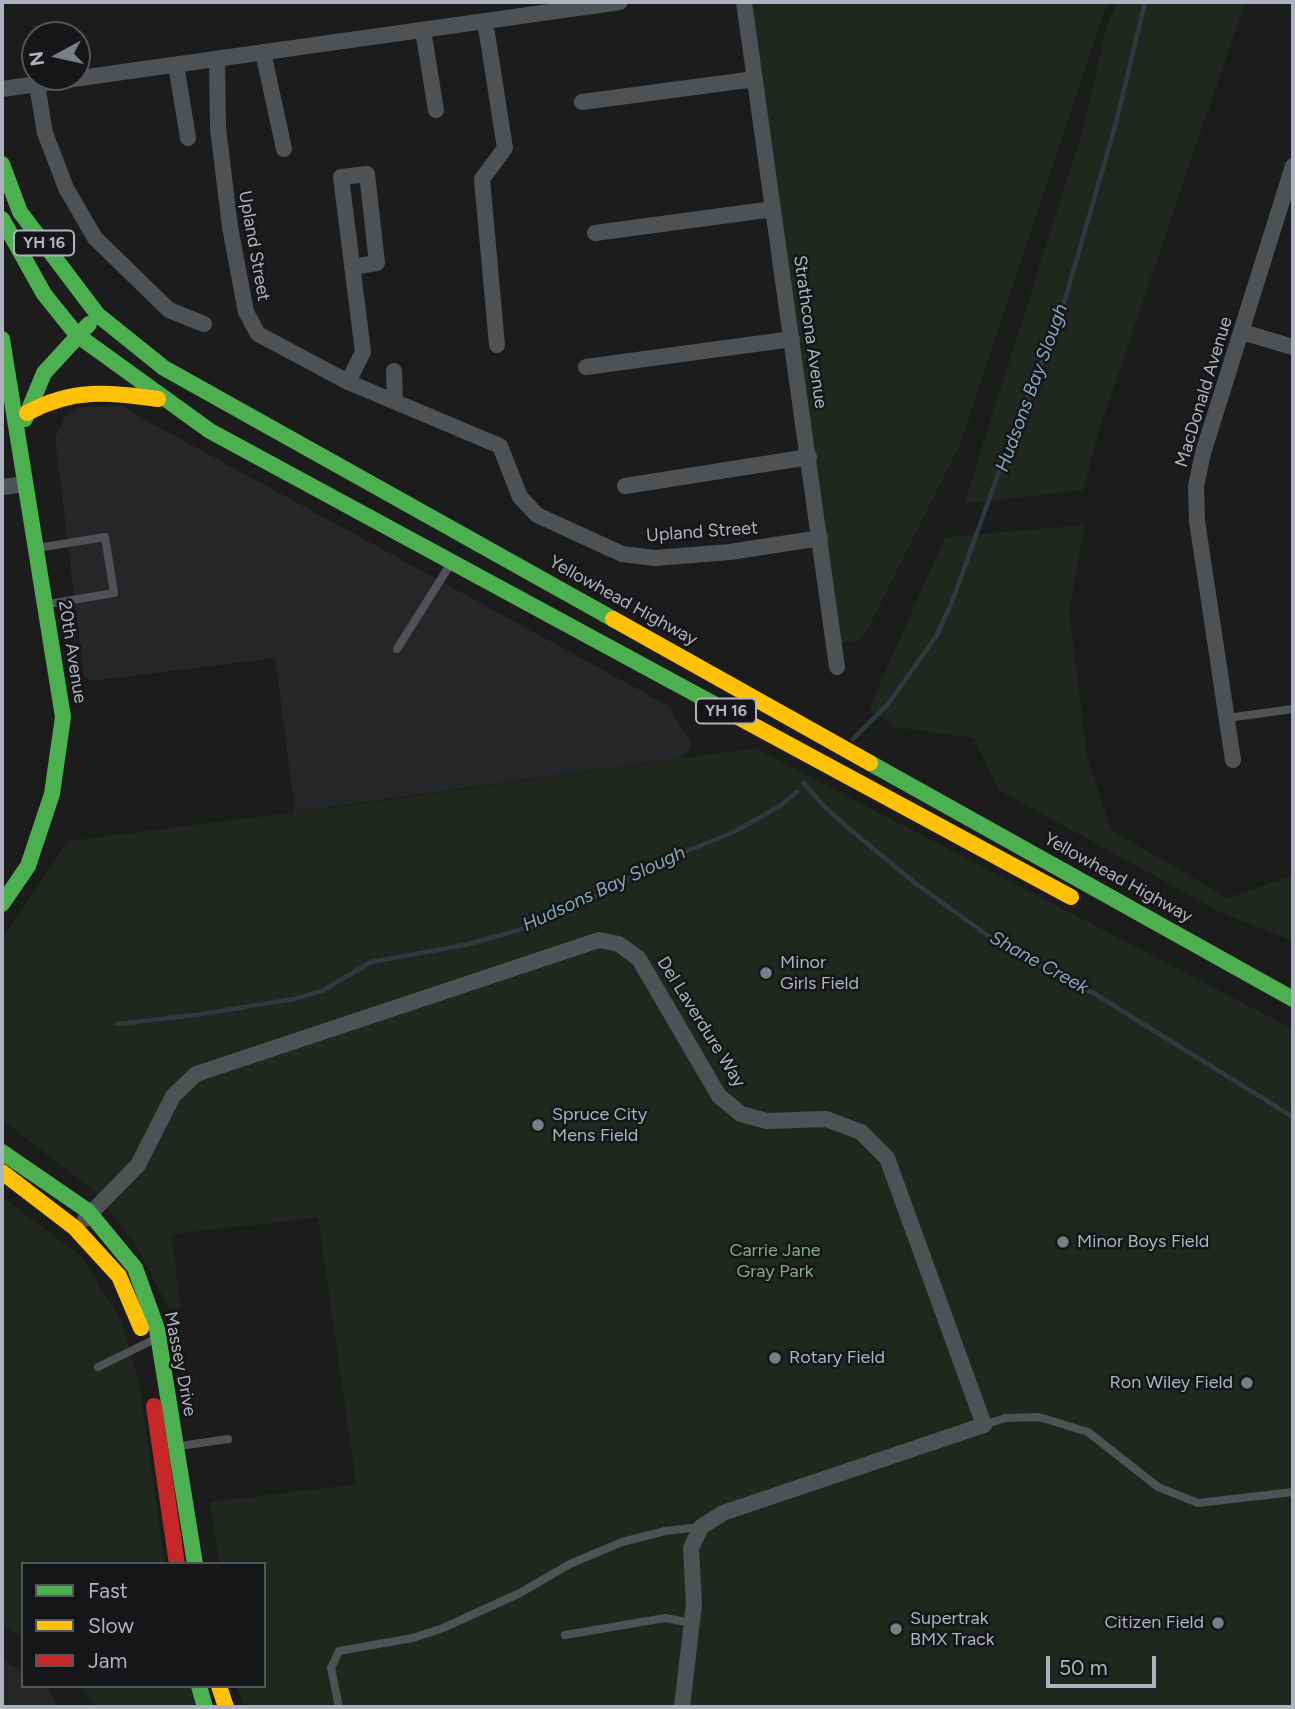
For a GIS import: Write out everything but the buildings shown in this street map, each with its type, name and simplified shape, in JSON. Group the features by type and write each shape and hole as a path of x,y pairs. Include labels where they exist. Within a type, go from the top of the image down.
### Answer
{"main road":[{"name":"Yellowhead Highway","path":"2,164 20,212 98,315 164,368 1290,1009"},
{"name":"YH 16","path":"2,219 44,294 77,335 210,431 1088,906"},
{"name":"20th Avenue","path":"19,438 44,373 98,315"},
{"name":"20th Avenue","path":"2,340 64,717 52,794 28,866 2,904"},
{"path":"27,413 44,402 99,391 163,399"},
{"name":"Massey Drive","path":"2,1152 90,1213 135,1268 151,1341 169,1448 195,1562"},
{"name":"Massey Drive","path":"2,1172 76,1229 119,1276 143,1331 151,1341"},
{"name":"Massey Drive","path":"169,1448 177,1562"},
{"path":"200,1688 205,1707"},
{"path":"220,1688 226,1707"}],"street":[{"path":"91,77 620,2"},
{"name":"Strathcona Avenue","path":"744,2 837,667"},
{"path":"485,21 505,148 482,179 498,345"},
{"path":"423,30 436,110"},
{"path":"263,52 284,149"},
{"name":"Upland Street","path":"216,59 219,141 230,227 246,312 258,334 348,382 500,446 520,497 537,515 622,554 655,558 717,554 820,538"},
{"path":"176,65 188,138"},
{"path":"582,102 755,79"},
{"path":"2,89 21,87"},
{"path":"38,91 45,133 66,188 95,238 169,310 204,324"},
{"name":"MacDonald Avenue","path":"1233,760 1197,521 1196,486 1203,453 1293,166"},
{"path":"348,382 363,352 352,267 341,177 367,174 377,263 352,267"},
{"path":"595,233 773,209"},
{"path":"1242,332 1293,347"},
{"path":"586,367 792,338"},
{"path":"394,371 395,402"},
{"path":"625,486 809,457"},
{"path":"2,487 25,484"},
{"name":"Del Laverdure Way","path":"76,1229 138,1165 173,1096 196,1074 599,940 618,944 639,959 719,1096 741,1114 767,1121 826,1119 861,1132 887,1158 984,1425"},
{"path":"682,1707 694,1604 691,1548 701,1527 723,1513 984,1425"}],"lane":[{"path":"36,548 106,537 114,593 45,605"},
{"path":"397,649 452,562"},
{"path":"1227,718 1293,709"},
{"path":"98,1367 151,1341"},
{"path":"984,1425 1005,1418 1039,1417 1088,1432 1158,1487 1198,1503 1293,1492"},
{"path":"169,1448 228,1438"},
{"path":"339,1707 331,1668 339,1651 413,1638 443,1628 520,1593 570,1564 622,1542 665,1531 701,1527"},
{"path":"565,1634 665,1619 692,1623"}],"shaded area":[{"path":"123,406 669,706 692,745 681,758 295,812 275,658 93,681 84,676 55,438 65,417 78,407"},
{"path":"2,1660 21,1671 21,1688 48,1688 58,1707 2,1707"}],"green space":[{"path":"740,2 1109,2 962,440 866,633 858,641 838,643"},
{"path":"1118,2 1245,2 1099,430 1083,490 964,504 1084,126 1107,24"},
{"path":"1085,525 1069,610 1087,757 1111,830 1228,898 1293,875 1293,941 1220,912 999,790 974,738 894,727 869,708 945,537"},
{"name":"Carrie Jane Gray Park","path":"755,748 1293,1029 1293,1707 245,1707 237,1688 266,1688 266,1562 219,1562 210,1502 356,1484 318,1218 171,1234 181,1308 170,1310 135,1244 96,1192 2,1120 2,940 68,841 344,806"},
{"path":"2,1197 82,1257 122,1322 140,1388 165,1562 21,1562 21,1637 2,1625"},
{"path":"82,1688 192,1688 198,1707 96,1707"}],"waterway":[{"name":"Hudsons Bay Slough","path":"853,739 888,704 937,635 952,602 1013,433 1060,317 1116,123 1145,2"},
{"name":"Shane Creek","path":"804,783 847,827 915,883 987,935 1026,959 1095,994 1293,1117"},
{"name":"Hudsons Bay Slough","path":"117,1024 196,1015 294,999 322,991 371,962 465,945 533,926 617,886 650,866 734,832 780,806 797,792"}],"traffic: fast":[{"path":"2,164 20,212 98,315 164,368 613,619"},
{"path":"2,219 44,294 77,335 210,431 725,710"},
{"path":"25,419 44,373 89,324"},
{"path":"2,339 63,717 52,794 28,866 2,904"},
{"path":"870,763 1293,999"},
{"path":"2,1152 88,1211 135,1268 157,1329 195,1562"},
{"path":"200,1688 205,1707"}],"traffic: slow":[{"path":"27,413 60,399 91,394 158,399"},
{"path":"613,619 870,763"},
{"path":"725,710 1071,897"},
{"path":"2,1172 75,1228 119,1276 141,1328"},
{"path":"220,1688 226,1707"}],"traffic: jam":[{"path":"154,1406 177,1562"}],"place":[{"name":"Minor Girls Field","path":"766,973"},
{"name":"Spruce City Mens Field","path":"538,1125"},
{"name":"Minor Boys Field","path":"1063,1242"},
{"name":"Rotary Field","path":"775,1358"},
{"name":"Ron Wiley Field","path":"1247,1383"},
{"name":"Citizen Field","path":"1218,1623"},
{"name":"Supertrak BMX Track","path":"896,1629"}]}
